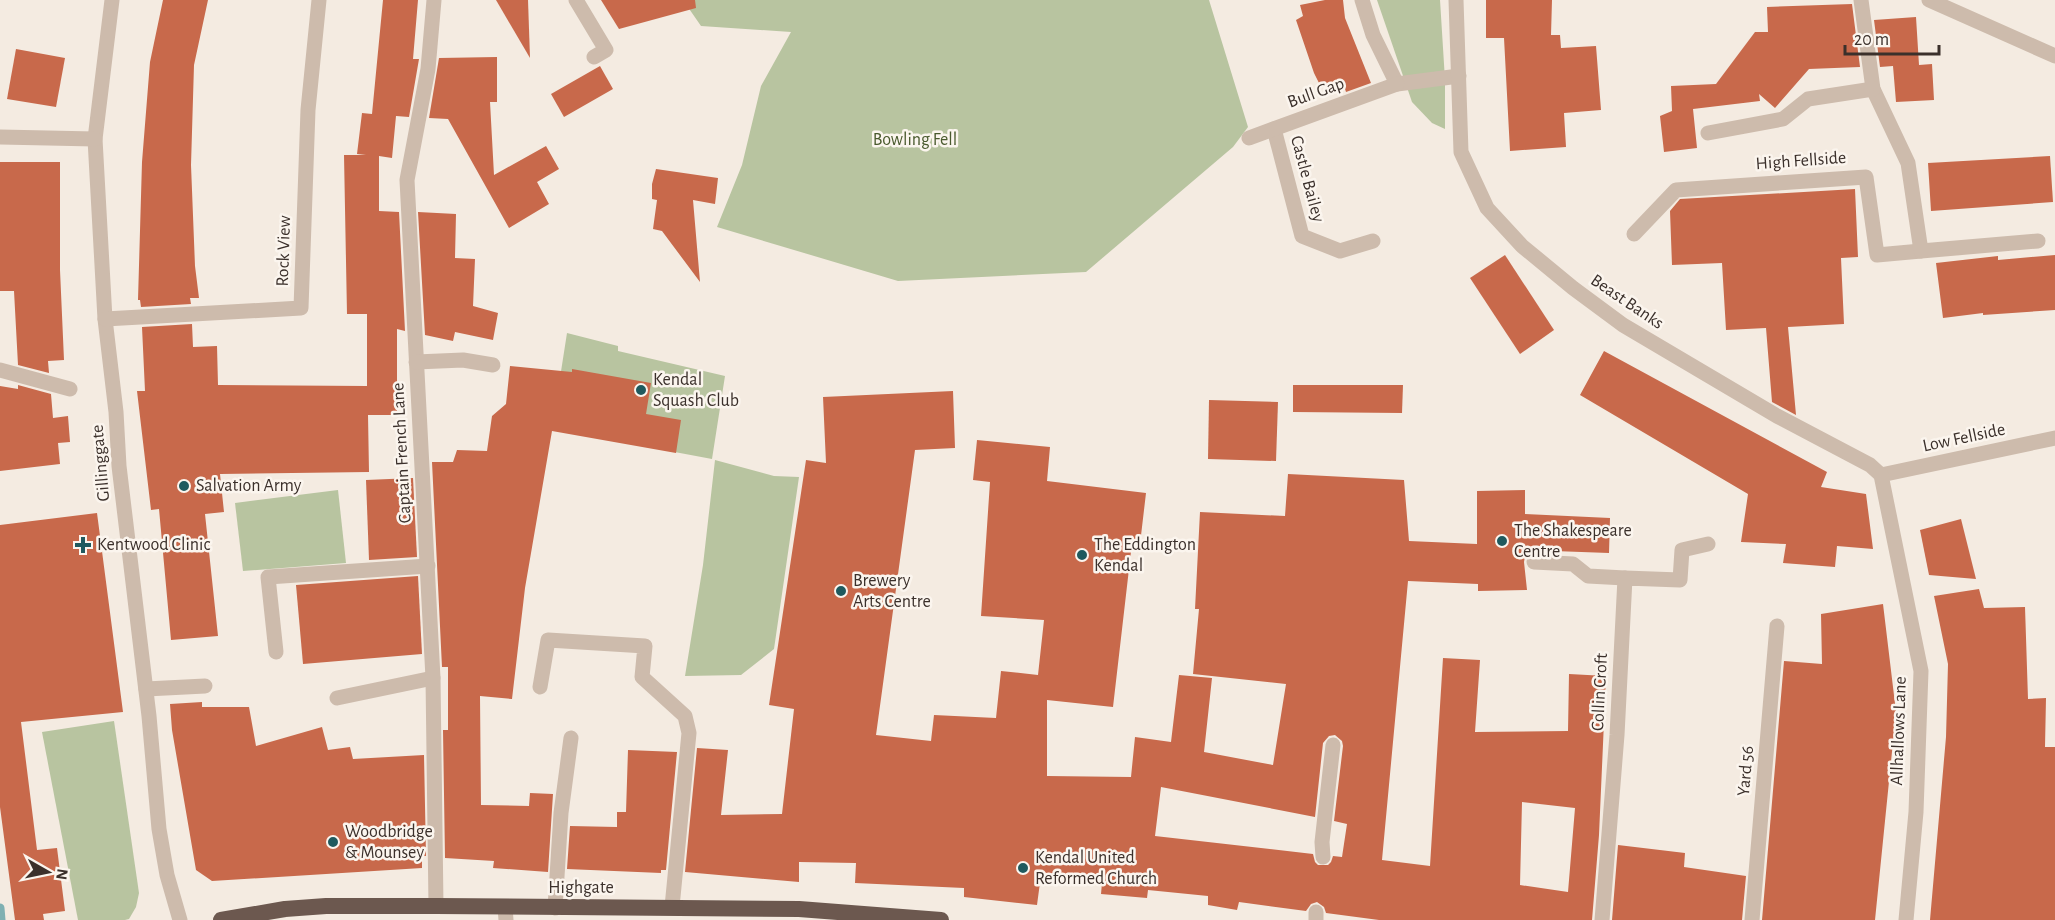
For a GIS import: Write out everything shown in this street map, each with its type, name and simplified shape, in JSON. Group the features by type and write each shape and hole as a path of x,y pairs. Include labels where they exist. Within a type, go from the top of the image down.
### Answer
{"highway":[{"name":"Highgate","path":"221,920 285,909 326,906 436,906 505,913 555,908 799,909 941,920"}],"street":[{"name":"Gillinggate","path":"112,0 95,139 105,319 116,412 119,466 146,689 159,829 167,875 180,920"},
{"name":"Rock View","path":"105,319 302,308 308,110 319,0"},
{"name":"Captain French Lane","path":"434,0 428,69 407,180 433,678 436,906"},
{"path":"576,0 606,50 594,57"},
{"path":"1362,0 1373,35 1397,84 1459,76"},
{"name":"Beast Banks","path":"1456,0 1461,152 1487,208 1522,246 1623,326 1777,416 1870,465 1881,475"},
{"path":"1861,0 1873,89 1908,163 1921,251"},
{"path":"1929,0 2055,56"},
{"name":"Bull Gap","path":"1249,138 1397,84"},
{"path":"1708,133 1784,119 1808,99 1873,89"},
{"name":"Castle Bailey","path":"1274,129 1302,236 1340,251 1372,241"},
{"path":"0,137 95,139"},
{"name":"High Fellside","path":"1634,234 1676,190 1866,177 1877,255 2038,241"},
{"path":"416,362 463,360 493,365"},
{"path":"0,370 70,389"},
{"name":"Low Fellside","path":"1881,475 2055,438"},
{"name":"Allhallows Lane","path":"1881,475 1921,671 1916,812 1906,920"},
{"path":"1534,562 1573,564 1588,576 1680,580 1682,550 1708,544"},
{"path":"276,652 268,578 428,566"},
{"name":"Collin Croft","path":"1602,920 1617,735 1625,578"},
{"name":"Yard 56","path":"1752,920 1777,626"},
{"path":"540,687 548,640 645,646 642,676 685,716 689,733 672,907"},
{"path":"337,698 433,678"},
{"path":"146,689 205,686"},
{"path":"555,908 561,813 571,738"},
{"path":"1323,857 1322,842 1333,745"}],"green space":[{"name":"Bowling Fell","path":"683,0 1209,0 1248,127 1233,147 1086,272 898,281 717,227 742,165 761,86 791,32 701,26"},
{"path":"1377,0 1440,0 1445,80 1445,129 1432,123 1412,102"},
{"name":"Kendal Squash Club","path":"567,333 618,346 618,351 725,376 712,459 552,429"},
{"path":"715,460 774,476 799,477 774,649 741,675 685,676 703,565"},
{"path":"338,490 346,563 243,571 235,503"},
{"path":"114,721 139,893 136,907 129,919 78,920 42,732"}],"building":[{"path":"163,0 208,0 194,65 191,165 195,266 199,298 190,298 191,304 141,307 140,300 138,300 142,162 150,62"},
{"path":"383,0 418,0 413,59 419,59 409,117 396,116 392,158 379,156 379,211 399,212 405,331 397,329 397,415 368,415 369,472 220,474 224,512 205,514 218,636 171,640 159,509 151,510 137,391 145,391 142,327 192,324 193,347 217,346 218,385 367,386 367,314 347,314 344,155 366,155 357,154 362,113 372,114"},
{"path":"496,0 528,0 530,58"},
{"path":"601,0 695,0 696,8 619,29"},
{"path":"1325,0 1343,0 1345,18 1371,83 1346,92 1342,79 1321,87 1296,20 1303,16 1300,5"},
{"path":"1486,0 1552,0 1551,35 1560,35 1561,48 1596,46 1601,110 1564,113 1566,147 1510,151 1504,38 1486,38"},
{"path":"1852,4 1860,67 1809,69 1775,108 1759,94 1760,101 1693,109 1697,148 1664,152 1660,116 1672,111 1671,86 1716,84 1755,32 1768,32 1767,7"},
{"path":"1916,17 1919,65 1932,64 1934,100 1896,102 1893,66 1880,67 1874,20"},
{"path":"16,49 65,58 56,107 7,99"},
{"path":"497,57 497,102 490,102 494,175 546,146 559,169 537,182 549,204 509,228 448,119 429,118 439,58"},
{"path":"600,66 613,89 564,117 551,94"},
{"path":"2050,156 2053,202 1931,211 1928,163"},
{"path":"0,162 60,162 60,270 64,360 48,361 49,373 18,365 14,291 0,291"},
{"path":"656,169 718,178 715,204 693,200 700,282 662,231 653,229 657,200 652,199 652,184"},
{"path":"1855,189 1858,257 1841,258 1844,324 1788,327 1796,415 1772,402 1766,328 1726,330 1722,263 1672,265 1670,211 1680,199"},
{"path":"418,212 456,214 455,258 475,259 473,306 498,313 493,340 455,332 453,341 425,335"},
{"path":"1505,255 1554,330 1520,354 1470,278"},
{"path":"2055,255 2055,310 1983,315 1983,313 1943,318 1936,263 1998,256 1998,260"},
{"path":"1604,351 1827,472 1821,487 1866,494 1873,549 1837,546 1835,567 1783,563 1786,544 1741,542 1748,494 1580,395"},
{"path":"510,366 572,372 572,369 651,383 646,414 681,420 676,453 552,431 525,588 512,699 480,696 481,805 529,806 530,793 553,794 548,872 493,868 494,861 445,858 443,730 448,730 448,667 442,667 432,462 453,462 457,450 487,451 492,416 506,404"},
{"path":"18,385 51,394 53,418 68,416 70,442 58,443 60,464 0,471 0,386 18,389"},
{"path":"1293,385 1403,385 1402,413 1293,412"},
{"path":"953,391 955,448 915,450 876,735 931,741 934,715 996,718 1001,671 1038,675 1044,620 981,616 990,482 973,480 977,440 1050,447 1047,481 1146,493 1140,544 1132,543 1113,707 1047,700 1047,776 1131,777 1135,737 1171,742 1179,675 1212,678 1204,752 1273,765 1286,684 1193,674 1199,609 1195,609 1200,512 1285,516 1288,474 1404,480 1409,541 1477,544 1477,491 1525,490 1525,514 1610,518 1609,553 1526,550 1524,562 1527,590 1478,591 1478,584 1408,581 1382,860 1430,866 1443,658 1480,660 1475,732 1568,731 1569,674 1606,676 1599,835 1592,920 1379,920 1326,913 1324,907 1317,902 1311,904 1306,911 1239,902 1237,910 1208,905 1208,896 1148,890 1147,898 1101,894 1102,883 1041,875 1037,905 964,897 964,888 855,883 856,863 799,862 799,882 685,872 697,748 728,750 721,815 782,814 794,709 769,705 806,460 826,463 823,397","holes":["1335,735 1342,741 1343,746 1334,821 1347,824 1342,857 1333,856 1328,865 1318,865 1313,854 1155,836 1161,787 1315,817 1323,743 1329,736","1522,802 1575,808 1568,892 1520,885"]},
{"path":"1209,400 1278,402 1276,461 1208,459"},
{"path":"413,478 417,557 369,560 366,480"},
{"path":"97,513 123,712 21,722 37,850 57,848 65,911 43,914 44,920 15,920 0,807 0,525"},
{"path":"1961,519 1976,579 1929,575 1920,530"},
{"path":"418,576 422,654 303,664 296,585"},
{"path":"1979,589 1984,608 2025,607 2028,699 2046,698 2045,747 2055,747 2055,920 1930,920 1946,737 1948,664 1934,596"},
{"path":"1883,604 1896,712 1875,920 1762,920 1784,661 1822,664 1821,614"},
{"path":"202,702 202,707 249,707 256,746 322,727 328,750 350,747 353,759 424,755 426,856 422,856 422,868 212,881 196,870 172,730 170,704"},
{"path":"628,750 677,752 666,870 661,870 661,873 567,869 570,826 617,827 617,812 626,812"},
{"path":"1618,845 1685,853 1684,867 1746,876 1742,920 1612,920"}],"waterway":[{"path":"0,908 1,920"}],"place":[{"name":"Kendal Squash Club","path":"641,390"},
{"name":"Salvation Army","path":"184,486"},
{"name":"The Shakespeare Centre","path":"1502,541"},
{"name":"Kentwood Clinic","path":"83,545"},
{"name":"The Eddington Kendal","path":"1082,555"},
{"name":"Brewery Arts Centre","path":"841,591"},
{"name":"Woodbridge & Mounsey","path":"333,842"},
{"name":"Kendal United Reformed Church","path":"1023,868"}]}
